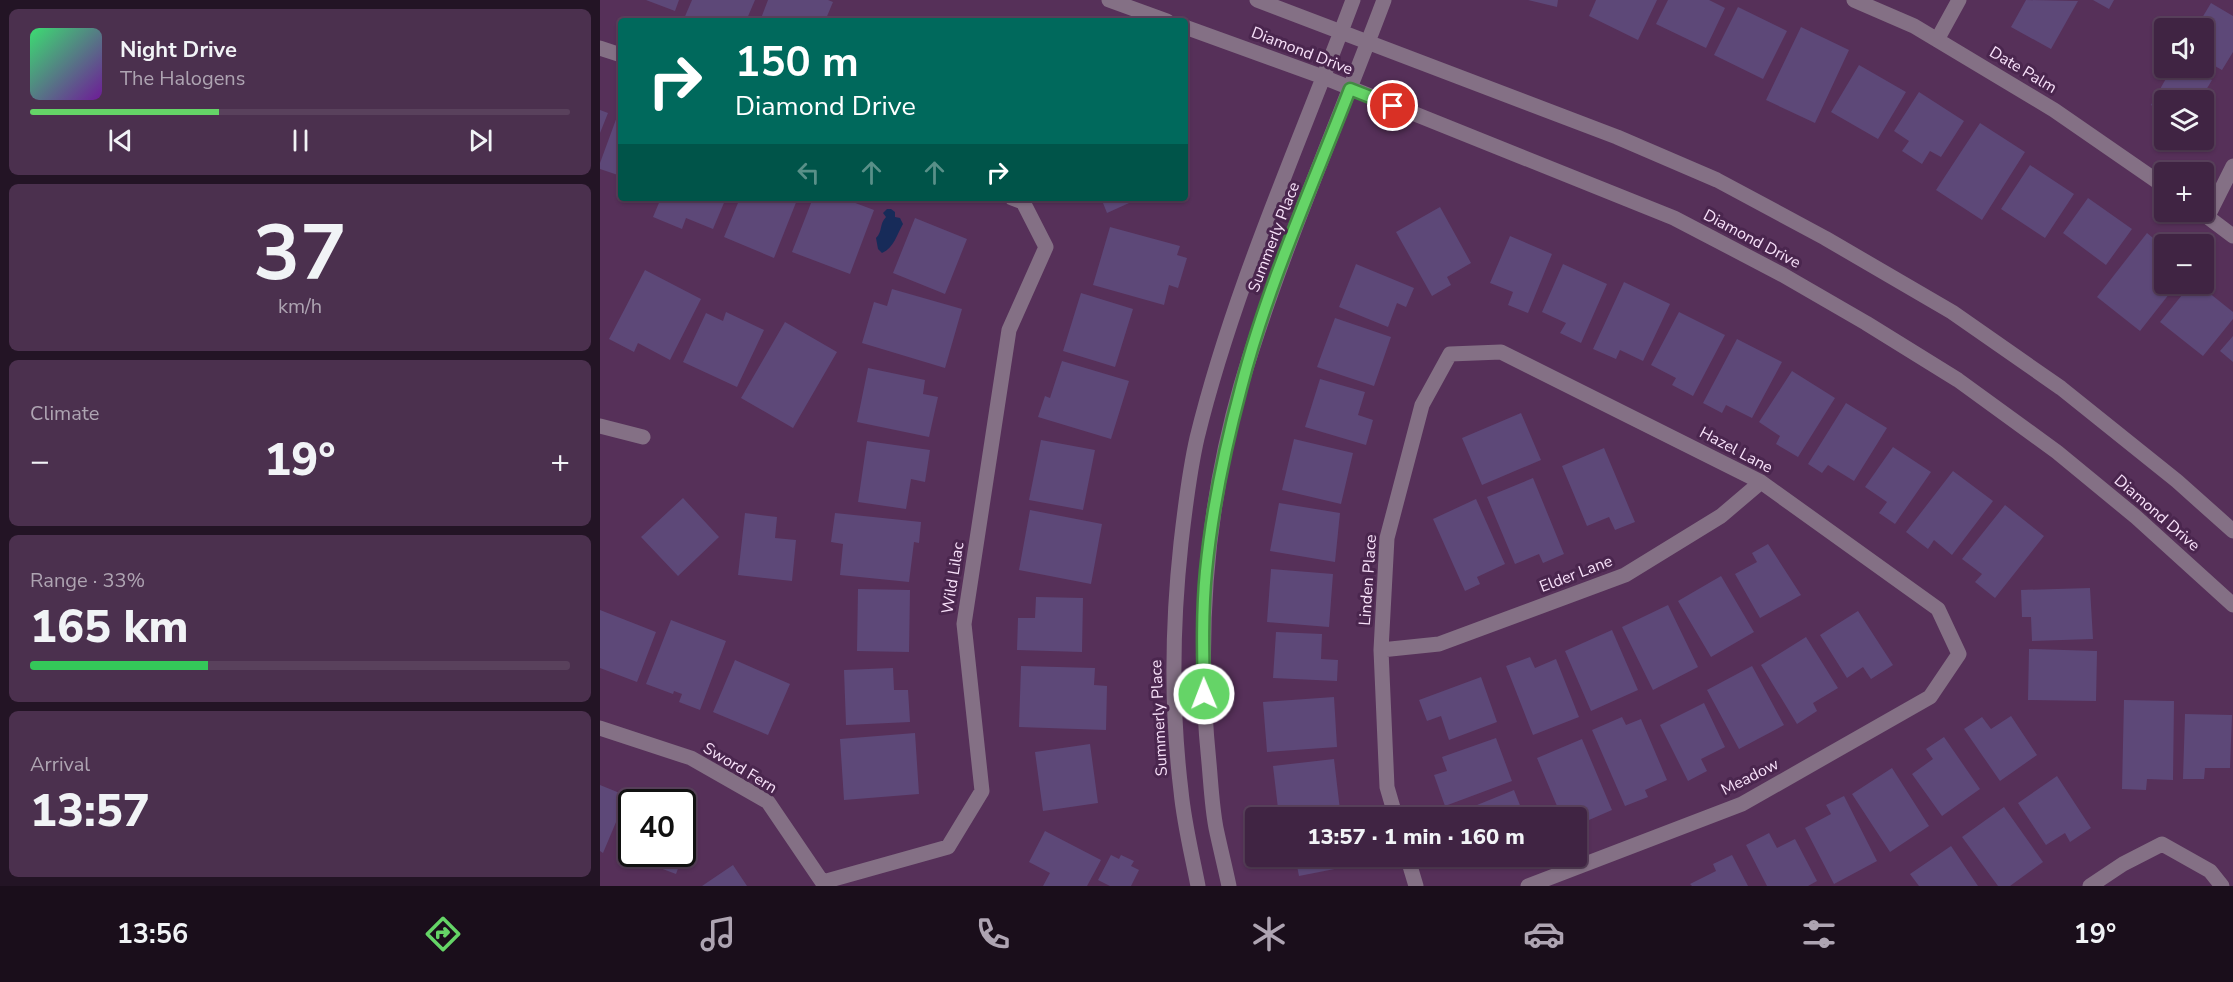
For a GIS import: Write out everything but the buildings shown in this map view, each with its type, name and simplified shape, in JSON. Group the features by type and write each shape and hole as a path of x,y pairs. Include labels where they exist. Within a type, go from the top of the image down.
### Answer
{"street":[{"path":"1109,0 1159,18"},
{"name":"Diamond Drive","path":"1257,0 1617,137 1718,180 1825,238 1953,312 2061,388 2177,481 2233,531"},
{"name":"Summerly Place","path":"1198,886 1181,793 1173,713 1174,605 1186,493 1215,370 1263,230 1353,0"},
{"name":"Summerly Place","path":"1229,886 1216,826 1204,714 1202,632 1208,559 1221,470 1241,386 1270,297 1384,0"},
{"name":"Date Palm","path":"1854,0 1914,26 2054,110 2154,179"},
{"path":"1937,40 1959,0"},
{"name":"Diamond Drive","path":"1188,28 1323,77 1674,218 1784,275 1958,380 2057,453 2136,517 2233,605"},
{"path":"600,48 618,54"},
{"path":"2214,199 2233,166"},
{"name":"Wild Lilac","path":"824,884 948,847 982,791 964,624 1010,330 1046,248 1023,202 1020,201"},
{"path":"2214,221 2233,236"},
{"name":"Hazel Lane","path":"1450,354 1501,352 1761,482 1938,609 1959,654"},
{"name":"Linden Place","path":"1393,807 1387,787 1381,650 1388,538 1422,405 1450,354"},
{"path":"600,426 643,437"},
{"name":"Elder Lane","path":"1381,650 1439,644 1625,575 1721,516 1761,482"},
{"name":"Meadow","path":"1528,886 1742,804 1930,697 1959,654"},
{"name":"Sword Fern","path":"600,728 691,758 768,802 824,884"},
{"path":"2090,886 2123,864 2162,844 2210,871 2222,886"},
{"path":"1410,867 1416,886"}],"water":[{"path":"887,209 895,212 895,217 900,218 903,224 892,244 882,253 878,249 876,238 886,217 883,213"}],"route":[{"path":"1204,694 1202,632 1206,571 1221,470 1241,386 1255,341 1350,89 1393,106"}]}
